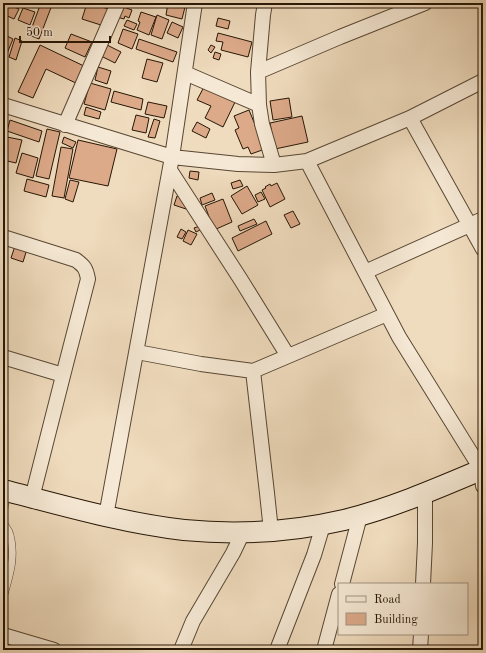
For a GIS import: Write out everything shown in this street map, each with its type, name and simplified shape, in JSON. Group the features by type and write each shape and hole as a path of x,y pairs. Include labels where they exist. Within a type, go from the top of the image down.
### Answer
{"street":[{"path":"65,125 118,3"},
{"path":"106,516 171,164 195,3"},
{"path":"265,3 258,72 259,105 262,124 274,165"},
{"path":"258,72 425,3"},
{"path":"185,73 259,105"},
{"path":"3,105 65,125 171,164 274,165 307,161 410,118 483,81"},
{"path":"410,118 483,249"},
{"path":"5,490 106,516 151,525 184,530 243,532 271,531 323,524 360,516 482,475 399,337 307,161"},
{"path":"171,164 288,356"},
{"path":"365,272 483,219"},
{"path":"3,237 76,260 83,265 88,279 32,498"},
{"path":"137,352 202,364 253,371 387,314"},
{"path":"3,357 63,375"},
{"path":"253,371 271,531"},
{"path":"423,583 425,493"},
{"path":"342,583 360,516"},
{"path":"277,650 314,555 323,524"},
{"path":"181,650 193,621 233,553 243,532"},
{"path":"324,650 338,598"},
{"path":"3,635 49,649"},
{"path":"420,635 420,650"}],"lane":[{"path":"3,517 5,490"},
{"path":"3,521 11,537 13,557 3,598"}],"building":[{"path":"41,3 52,5 39,39 29,35"},
{"path":"87,3 109,9 104,26 82,19"},
{"path":"168,3 186,3 182,19 166,15"},
{"path":"7,4 19,9 14,19 3,14"},
{"path":"121,6 132,10 129,18 125,16 124,19 117,17"},
{"path":"23,8 35,12 30,25 18,20"},
{"path":"141,12 156,17 149,35 137,30"},
{"path":"157,15 169,20 162,39 151,35"},
{"path":"218,18 230,21 228,29 216,26"},
{"path":"127,20 137,24 134,30 124,26"},
{"path":"172,22 183,27 178,38 167,33"},
{"path":"123,29 138,34 132,49 118,43"},
{"path":"218,33 252,42 248,57 221,50 223,42 216,41"},
{"path":"3,34 13,39 6,56 3,55"},
{"path":"71,34 92,42 85,57 65,48"},
{"path":"15,38 22,41 16,60 9,57"},
{"path":"139,39 177,52 173,62 136,49"},
{"path":"40,45 86,67 78,84 46,69 33,98 18,92"},
{"path":"107,45 121,52 115,63 101,56"},
{"path":"211,45 215,47 211,53 208,50"},
{"path":"215,52 221,54 219,60 213,58"},
{"path":"147,59 163,63 157,82 142,78"},
{"path":"98,67 111,71 107,84 95,80"},
{"path":"90,83 111,89 105,110 84,104"},
{"path":"205,85 236,100 223,127 205,118 211,106 197,100"},
{"path":"114,91 143,99 141,110 111,102"},
{"path":"289,98 292,117 273,120 270,101"},
{"path":"148,102 167,106 164,118 145,114"},
{"path":"86,107 101,112 99,119 84,115"},
{"path":"249,110 265,149 251,154 248,147 243,149 235,130 239,128 234,116"},
{"path":"136,115 149,118 146,133 132,130"},
{"path":"302,116 308,142 275,149 270,123"},
{"path":"154,119 160,121 155,138 148,137"},
{"path":"10,120 42,131 39,142 7,131"},
{"path":"197,122 210,129 206,138 192,131"},
{"path":"47,129 60,132 49,179 36,176"},
{"path":"7,137 22,140 16,163 3,160"},
{"path":"64,137 76,142 73,148 62,143"},
{"path":"78,140 117,149 108,186 69,178"},
{"path":"61,147 73,149 64,198 52,196"},
{"path":"22,153 38,158 33,178 16,173"},
{"path":"190,171 199,172 198,180 189,178"},
{"path":"27,179 49,185 46,197 24,191"},
{"path":"70,180 79,182 73,202 65,199"},
{"path":"240,180 243,186 233,189 231,183"},
{"path":"277,183 285,199 270,207 262,190 270,184 271,186"},
{"path":"247,186 258,205 242,214 231,196"},
{"path":"261,192 265,199 258,202 255,195"},
{"path":"212,193 215,200 202,205 200,198"},
{"path":"177,196 189,200 186,209 174,205"},
{"path":"223,199 232,222 214,230 205,206"},
{"path":"293,211 300,224 291,228 284,215"},
{"path":"254,219 257,224 240,231 238,226"},
{"path":"266,221 272,234 238,251 232,238"},
{"path":"200,226 202,229 196,232 194,228"},
{"path":"181,229 186,232 182,239 177,237"},
{"path":"188,230 197,234 191,245 183,241"},
{"path":"3,240 8,242 3,261"},
{"path":"15,246 27,249 23,262 11,258"}]}
